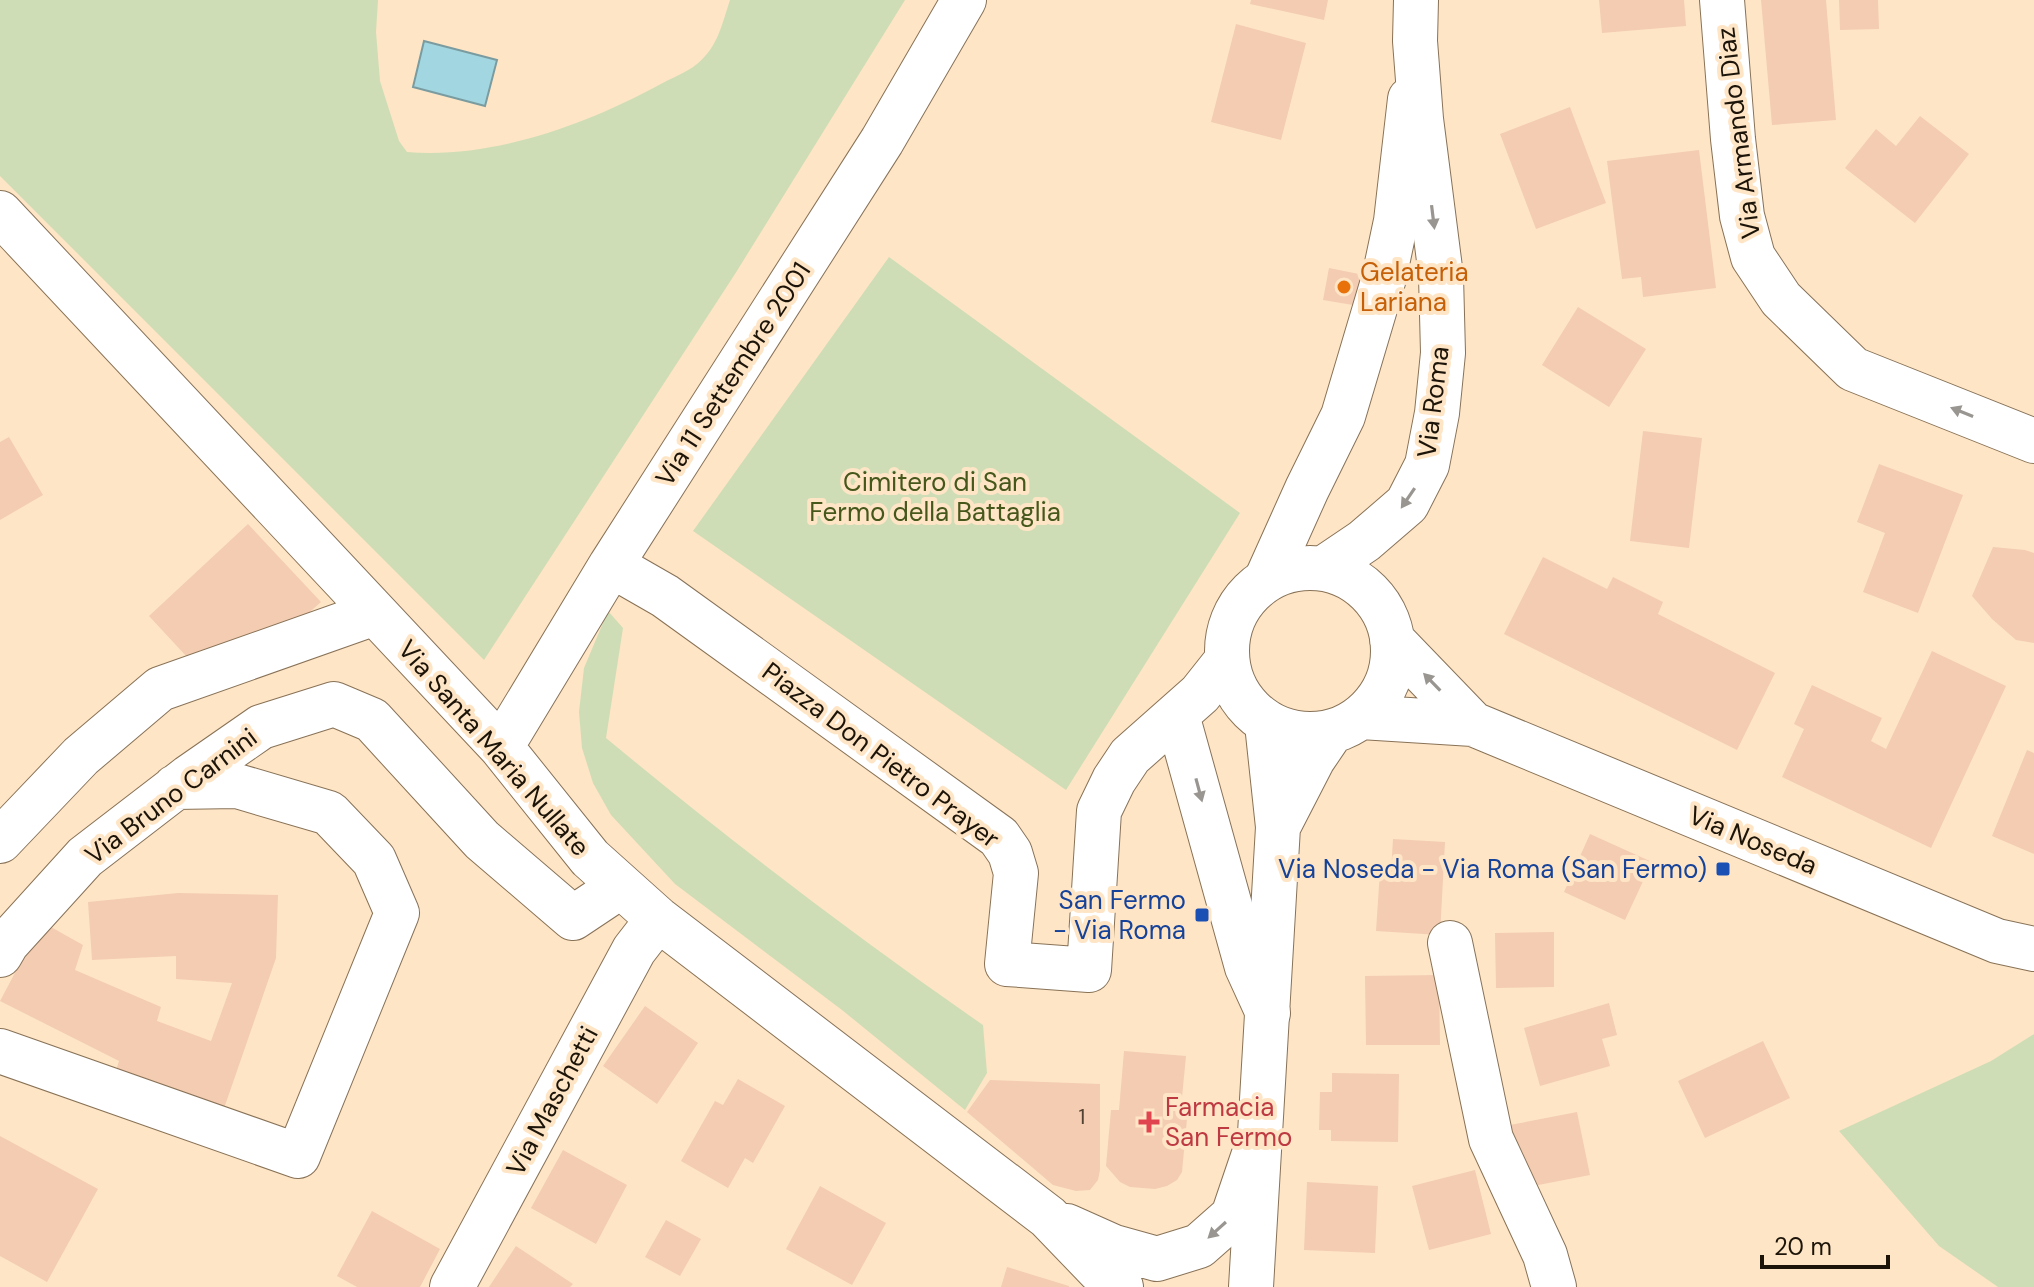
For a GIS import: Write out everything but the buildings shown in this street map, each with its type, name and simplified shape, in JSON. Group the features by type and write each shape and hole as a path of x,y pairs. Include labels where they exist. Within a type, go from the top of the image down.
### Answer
{"street":[{"name":"Via 11 Settembre 2001","path":"501,747 611,565 882,141 964,0"},
{"name":"Via Armando Diaz","path":"1722,0 1742,216 1753,257 1781,299 1853,369 2034,441"},
{"name":"Via Roma","path":"1324,568 1364,541 1407,504 1427,465 1437,413 1443,353 1441,276 1421,119 1416,21"},
{"path":"1347,724 1314,734 1288,731 1267,724 1253,712 1233,685 1227,660 1229,629 1241,603 1267,578 1343,416 1384,278 1396,221 1416,21"},
{"name":"Via Santa Maria Nullate","path":"0,213 501,747 590,858 658,919 1048,1217 1099,1270 1121,1287"},
{"name":"Piazza Don Pietro Prayer","path":"611,565 665,596 999,837 1010,853 1016,873 1007,964 1089,970 1099,811 1130,756 1200,694 1227,660"},
{"path":"1267,578 1298,567 1324,568 1348,576 1371,593 1390,625 1393,657 1389,678 1381,692 1313,759 1278,827"},
{"path":"0,841 81,756 160,689 375,613"},
{"name":"Via Noseda","path":"1392,640 1473,724"},
{"name":"Via Bruno Carnini","path":"0,955 7,943 85,857 175,787 261,727 334,704 372,720 482,840 573,918 621,886"},
{"path":"1177,715 1247,967 1268,1013"},
{"path":"1251,1287 1278,827 1267,724"},
{"name":"Via Noseda","path":"1347,724 1473,724 1997,941 2034,949"},
{"path":"0,1051 298,1156 397,913 374,860 329,813 237,786 175,787"},
{"name":"Via Maschetti","path":"452,1287 634,950 658,919"},
{"path":"1450,943 1491,1139 1545,1255 1554,1287"},
{"name":"Via Santa Maria Nullate","path":"1048,1217 1114,1247 1157,1259 1199,1246 1233,1216 1260,1136"}],"green space":[{"path":"0,0 378,0 376,32 380,81 399,141 407,152 439,153 505,144 569,126 683,73 710,50 730,0 905,0 735,274 484,660 0,176"},
{"name":"Cimitero di San Fermo della Battaglia","path":"889,257 1240,513 1066,790 693,531"},
{"path":"608,611 623,628 606,738 792,886 983,1025 987,1073 965,1110 842,1010 675,884 611,815 593,783 582,748 579,712 584,668"},
{"path":"2034,1034 2034,1287 1998,1287 1939,1246 1839,1131 1991,1061"}],"water":[{"path":"424,41 497,60 485,106 413,87"}],"place":[{"name":"Gelateria Lariana","path":"1344,287"},
{"name":"Via Noseda - Via Roma (San Fermo)","path":"1723,869"},
{"name":"San Fermo - Via Roma","path":"1202,915"},
{"name":"Farmacia San Fermo","path":"1149,1122"}]}
